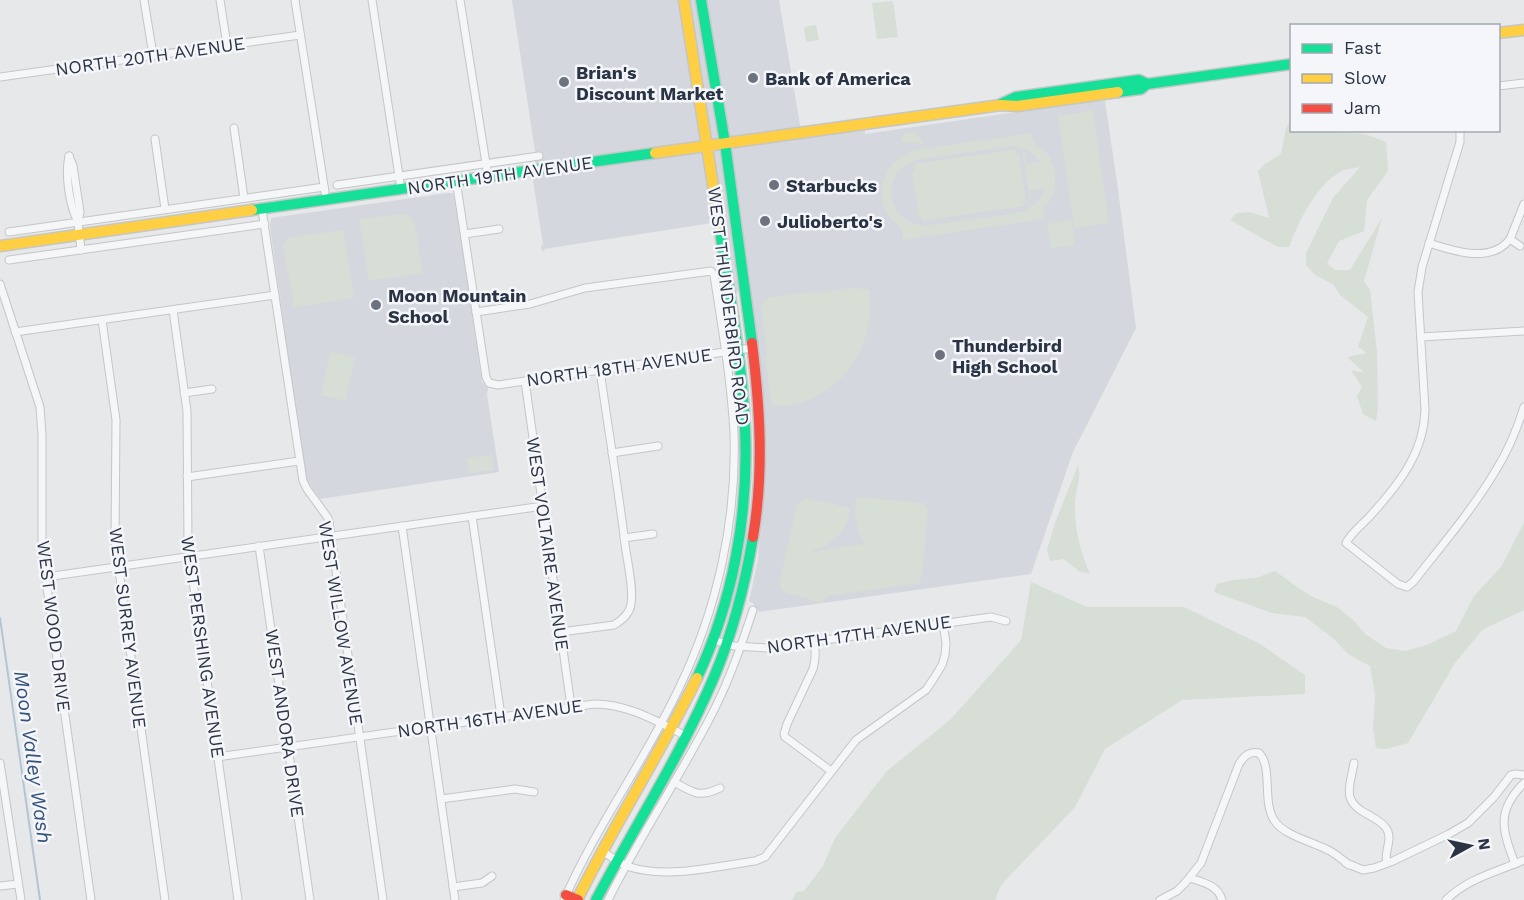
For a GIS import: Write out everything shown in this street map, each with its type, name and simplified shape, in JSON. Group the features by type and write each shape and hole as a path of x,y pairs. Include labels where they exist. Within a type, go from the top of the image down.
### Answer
{"main road":[{"name":"WEST THUNDERBIRD ROAD","path":"578,900 666,726 698,676 713,640 740,535 745,478 745,431 731,351 725,270 708,146 684,0"},
{"name":"WEST THUNDERBIRD ROAD","path":"596,900 621,863 707,693 741,597 752,552 758,501 760,422 752,348 724,143 701,0"},
{"path":"1500,33 1524,30"},
{"name":"NORTH 19TH AVENUE","path":"0,246 724,143 1001,105 1017,106 1141,89 1147,84 1290,64"},
{"path":"725,270 741,268"},
{"path":"565,897 578,900"}],"street":[{"path":"144,0 153,55"},
{"path":"220,0 227,45"},
{"path":"295,0 326,200"},
{"path":"372,0 401,189"},
{"path":"460,0 488,176"},
{"name":"NORTH 20TH AVENUE","path":"0,77 300,35"},
{"path":"1500,86 1524,83"},
{"path":"234,128 244,198"},
{"path":"1460,132 1458,150 1422,267 1418,292 1425,410 1425,426 1421,441 1406,471 1393,489 1368,519 1351,534 1346,543 1398,584 1407,587 1414,581 1497,470 1524,407"},
{"path":"155,139 165,209"},
{"path":"78,222 73,213 66,168 69,156 73,166 80,212 78,222 81,250"},
{"name":"NORTH 19TH AVENUE","path":"337,185 539,156"},
{"path":"456,180 476,312"},
{"path":"9,232 324,187"},
{"path":"1429,243 1467,253 1497,249 1510,239 1524,204"},
{"name":"WEST WILLOW AVENUE","path":"262,210 303,481 328,518 383,900"},
{"path":"9,260 264,224"},
{"path":"465,234 499,229"},
{"path":"1510,239 1520,246"},
{"name":"WEST THUNDERBIRD ROAD","path":"476,312 530,304 585,288 711,271 714,274 731,351 730,388 734,450 732,500 725,548 702,635 666,726 589,848 565,897"},
{"name":"WEST WOOD DRIVE","path":"0,284 40,407 42,424 41,530 91,900"},
{"path":"15,332 276,296"},
{"name":"WEST PERSHING AVENUE","path":"173,310 188,426 187,532 189,556 238,900"},
{"name":"NORTH 18TH AVENUE","path":"476,312 487,381 495,385 752,348"},
{"name":"WEST SURREY AVENUE","path":"102,320 116,420 114,530 165,900"},
{"path":"1421,337 1524,331"},
{"path":"561,632 614,624 628,614 631,605 632,593 600,370"},
{"name":"WEST VOLTAIRE AVENUE","path":"525,381 571,706"},
{"path":"184,393 212,389"},
{"path":"612,453 658,446"},
{"path":"187,477 300,461"},
{"path":"46,578 543,506"},
{"path":"472,516 501,716"},
{"path":"402,526 456,900"},
{"path":"624,538 653,534"},
{"name":"WEST ANDORA DRIVE","path":"260,546 310,900"},
{"name":"WEST THUNDERBIRD ROAD","path":"608,900 621,863 674,782 715,707 731,673 753,610"},
{"name":"NORTH 17TH AVENUE","path":"713,640 741,647 780,647 990,617 1006,621"},
{"path":"602,851 621,863 650,872 671,872 755,861 765,857 856,740 926,690 942,665 945,655 943,623"},
{"path":"814,642 816,661 784,734 831,771"},
{"name":"NORTH 16TH AVENUE","path":"217,757 594,704 620,706 640,712 686,736"},
{"path":"1160,900 1177,891 1201,863 1239,764 1243,757 1252,753 1259,753 1264,760 1268,805 1275,822 1283,829 1330,851 1350,865 1363,870 1387,863 1468,823 1494,797 1511,775 1524,775"},
{"path":"0,763 3,808 21,900"},
{"path":"1354,763 1350,801 1359,811 1386,826 1389,832 1385,857 1387,863"},
{"path":"674,782 698,794 708,794 720,788"},
{"path":"1515,864 1506,841 1504,819 1511,796 1524,783"},
{"path":"441,799 515,789 534,792"},
{"path":"1446,900 1465,885 1482,876 1524,860"},
{"path":"453,887 482,883 492,876"},
{"path":"1190,878 1207,883 1221,895 1222,900"},
{"path":"0,886 18,884"}],"shaded area":[{"name":"Thunderbird High School","path":"512,0 779,0 801,131 864,123 865,134 1105,101 1136,328 1073,452 1031,574 759,612 749,601 758,560 761,516 748,291 736,293 725,221 542,251 533,180 535,151"},
{"path":"893,1 898,37 877,39 872,3"},
{"path":"816,25 819,40 806,42 804,27"},
{"path":"1093,110 1109,223 1074,228 1058,116"},
{"path":"1290,122 1290,132 1365,134 1386,142 1388,171 1367,200 1364,231 1339,241 1327,263 1335,270 1350,270 1382,218 1364,281 1370,290 1377,352 1378,408 1376,421 1363,414 1357,396 1362,387 1351,370 1365,373 1347,357 1367,353 1358,347 1368,317 1339,294 1334,285 1315,275 1306,265 1306,253 1333,198 1360,167 1342,171 1316,194 1303,215 1289,247 1278,247 1230,220 1237,213 1250,212 1269,218 1258,171 1281,154 1286,128"},
{"path":"915,132 923,141 922,144 901,142 902,134"},
{"path":"1032,133 1034,142 1047,153 1054,169 1054,190 1044,209 1045,219 903,240 902,230 886,212 882,202 883,181 892,164 909,152","holes":["1013,146 1030,151 1040,161 1026,164 1024,150 1022,150 1030,200 1030,190 1045,189 1034,205 1022,212 923,226 910,222 900,214 894,204 893,183 898,173 907,164 920,159"]},
{"path":"1016,149 1016,155 1019,155 1026,201 1023,202 1024,206 922,221 919,217 912,171 915,170 914,164"},
{"name":"Moon Mountain School","path":"452,193 455,197 482,382 488,388 487,395 499,472 320,499 306,479 304,468 270,227 271,218"},
{"path":"406,214 414,220 423,273 369,281 359,219"},
{"path":"1071,220 1075,245 1051,248 1047,224"},
{"path":"343,230 354,298 294,307 283,245 289,237"},
{"path":"850,288 869,289 868,325 864,342 856,359 833,386 817,396 800,403 772,407 761,306 768,297"},
{"path":"330,352 355,357 346,401 321,395"},
{"path":"492,455 494,470 469,473 467,458"},
{"path":"1078,465 1075,512 1081,548 1090,574 1079,571 1064,559 1050,561 1047,550"},
{"path":"856,497 924,503 928,510 921,583 828,596 822,603 782,591 779,583 797,505 807,498 850,508 843,530 827,544 813,550 817,554 817,551 864,544 856,521"},
{"path":"1524,523 1524,610 1482,630 1455,663 1408,743 1386,749 1376,748 1373,728 1375,695 1370,666 1348,654 1334,639 1305,617 1272,613 1214,592 1217,584 1256,578 1275,571 1315,598 1337,607 1364,633 1386,648 1405,651 1427,645 1456,631 1474,596 1501,567"},
{"path":"1031,582 1087,607 1184,607 1260,644 1305,675 1305,694 1182,700 1105,749 1075,807 1001,885 995,900 792,900 796,892 804,891 823,866 835,838 886,772 951,719 1021,640"}],"waterway":[{"name":"Moon Valley Wash","path":"0,618 40,900"}],"traffic: fast":[{"path":"701,0 725,143 752,343"},
{"path":"1118,92 1141,89 1147,84 1290,64"},
{"path":"1001,104 1016,97 1139,80 1147,84"},
{"path":"252,210 655,153"},
{"path":"697,678 710,649 729,588 741,525 746,461 741,377 719,224"},
{"path":"596,900 672,762 714,677 738,608 753,537"}],"traffic: slow":[{"path":"684,0 719,224"},
{"path":"1500,33 1524,30"},
{"path":"655,153 1001,105 1017,106 1118,92"},
{"path":"0,246 252,210"},
{"path":"577,900 697,678"}],"traffic: jam":[{"path":"752,343 760,440 759,488 753,537"},
{"path":"566,895 578,900"}],"place":[{"name":"Bank of America","path":"753,78"},
{"name":"Brian's Discount Market","path":"564,82"},
{"name":"Starbucks","path":"774,185"},
{"name":"Julioberto's","path":"765,221"},
{"name":"Moon Mountain School","path":"376,305"},
{"name":"Thunderbird High School","path":"940,355"}]}
